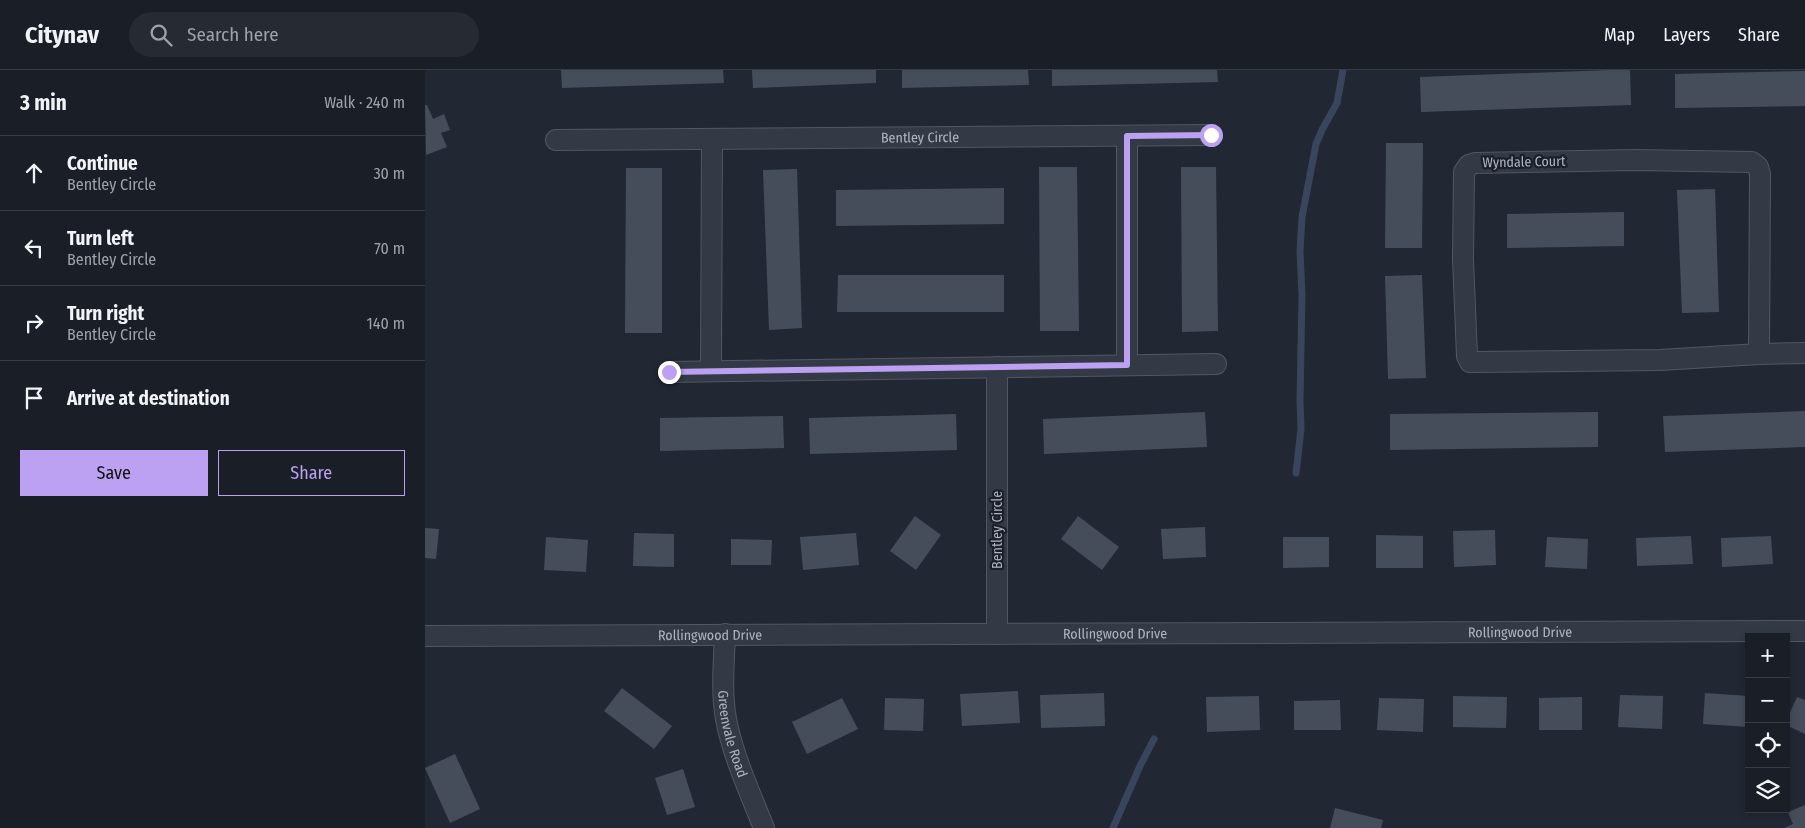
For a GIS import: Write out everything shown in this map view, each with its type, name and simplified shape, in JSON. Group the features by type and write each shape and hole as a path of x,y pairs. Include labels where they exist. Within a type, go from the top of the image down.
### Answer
{"street":[{"name":"Bentley Circle","path":"556,140 1211,135"},
{"path":"1127,136 1127,365"},
{"path":"711,371 712,139"},
{"name":"Wyndale Court","path":"1759,354 1760,174 1758,167 1753,162 1635,160 1475,163 1469,165 1464,172 1463,259 1467,356 1470,362 1660,360 1805,353"},
{"path":"669,372 1216,364"},
{"name":"Bentley Circle","path":"997,367 997,634"},
{"name":"Rollingwood Drive","path":"425,636 1805,632"},
{"name":"Greenvale Road","path":"725,634 723,689 726,718 733,746 764,828"}],"building":[{"path":"561,70 723,70 724,83 562,88"},
{"path":"752,70 876,70 876,83 753,88"},
{"path":"902,70 1028,70 1029,85 902,88"},
{"path":"1052,70 1217,70 1218,82 1052,86"},
{"path":"1630,70 1631,105 1421,112 1420,77"},
{"path":"1805,71 1805,106 1675,108 1675,74"},
{"path":"425,105 427,105 433,119 444,114 450,130 441,133 447,147 426,155"},
{"path":"1386,143 1423,143 1422,248 1385,248"},
{"path":"1039,167 1077,167 1079,331 1040,331"},
{"path":"1181,167 1216,167 1218,331 1182,332"},
{"path":"626,168 662,168 662,333 625,333"},
{"path":"797,169 802,328 769,330 763,170"},
{"path":"1004,188 1004,224 836,226 836,190"},
{"path":"1715,189 1719,312 1682,313 1677,190"},
{"path":"1624,212 1624,246 1507,248 1507,214"},
{"path":"838,275 1004,275 1004,312 837,312"},
{"path":"1422,275 1426,378 1388,379 1385,276"},
{"path":"1805,411 1805,447 1665,452 1663,416"},
{"path":"1205,412 1207,447 1044,454 1043,419"},
{"path":"1598,412 1598,447 1390,450 1390,414"},
{"path":"956,414 957,450 810,454 809,418"},
{"path":"783,416 784,448 660,451 660,418"},
{"path":"915,516 941,535 916,570 890,551"},
{"path":"1078,516 1119,547 1102,570 1061,539"},
{"path":"1205,527 1206,557 1163,559 1161,529"},
{"path":"425,528 439,529 436,559 425,558"},
{"path":"1495,530 1496,565 1454,567 1453,531"},
{"path":"634,533 674,534 674,567 633,566"},
{"path":"856,533 859,565 803,570 800,537"},
{"path":"1376,535 1423,536 1423,568 1376,568"},
{"path":"1691,536 1693,564 1637,566 1636,538"},
{"path":"1771,536 1773,564 1722,567 1721,538"},
{"path":"546,537 588,540 586,572 544,570"},
{"path":"1283,537 1329,537 1329,567 1283,568"},
{"path":"1547,537 1588,539 1587,569 1545,567"},
{"path":"731,539 772,540 771,565 731,565"},
{"path":"622,688 672,726 654,749 604,711"},
{"path":"1018,691 1020,723 962,726 960,694"},
{"path":"1104,693 1105,726 1041,728 1040,695"},
{"path":"1705,693 1745,696 1745,727 1703,724"},
{"path":"1620,695 1663,696 1662,729 1618,727"},
{"path":"1259,696 1260,730 1207,732 1206,697"},
{"path":"1453,696 1507,697 1506,728 1453,727"},
{"path":"1582,697 1582,730 1539,730 1539,698"},
{"path":"1797,697 1805,700 1805,734 1790,727 1790,712"},
{"path":"842,698 858,729 807,754 792,722"},
{"path":"885,698 924,699 923,731 884,730"},
{"path":"1379,698 1424,699 1423,732 1377,730"},
{"path":"1340,700 1341,730 1294,730 1294,701"},
{"path":"455,754 480,809 450,823 425,768"},
{"path":"683,769 695,807 667,815 655,778"},
{"path":"1805,805 1805,828 1784,828 1793,824 1788,813"},
{"path":"1335,808 1383,820 1381,828 1330,828"}],"waterway":[{"path":"1296,473 1301,429 1302,295 1300,251 1302,217 1316,144 1337,103 1343,70"},
{"path":"1113,828 1154,739"}],"route":[{"path":"669,372 1127,365 1127,136 1211,135"}]}
